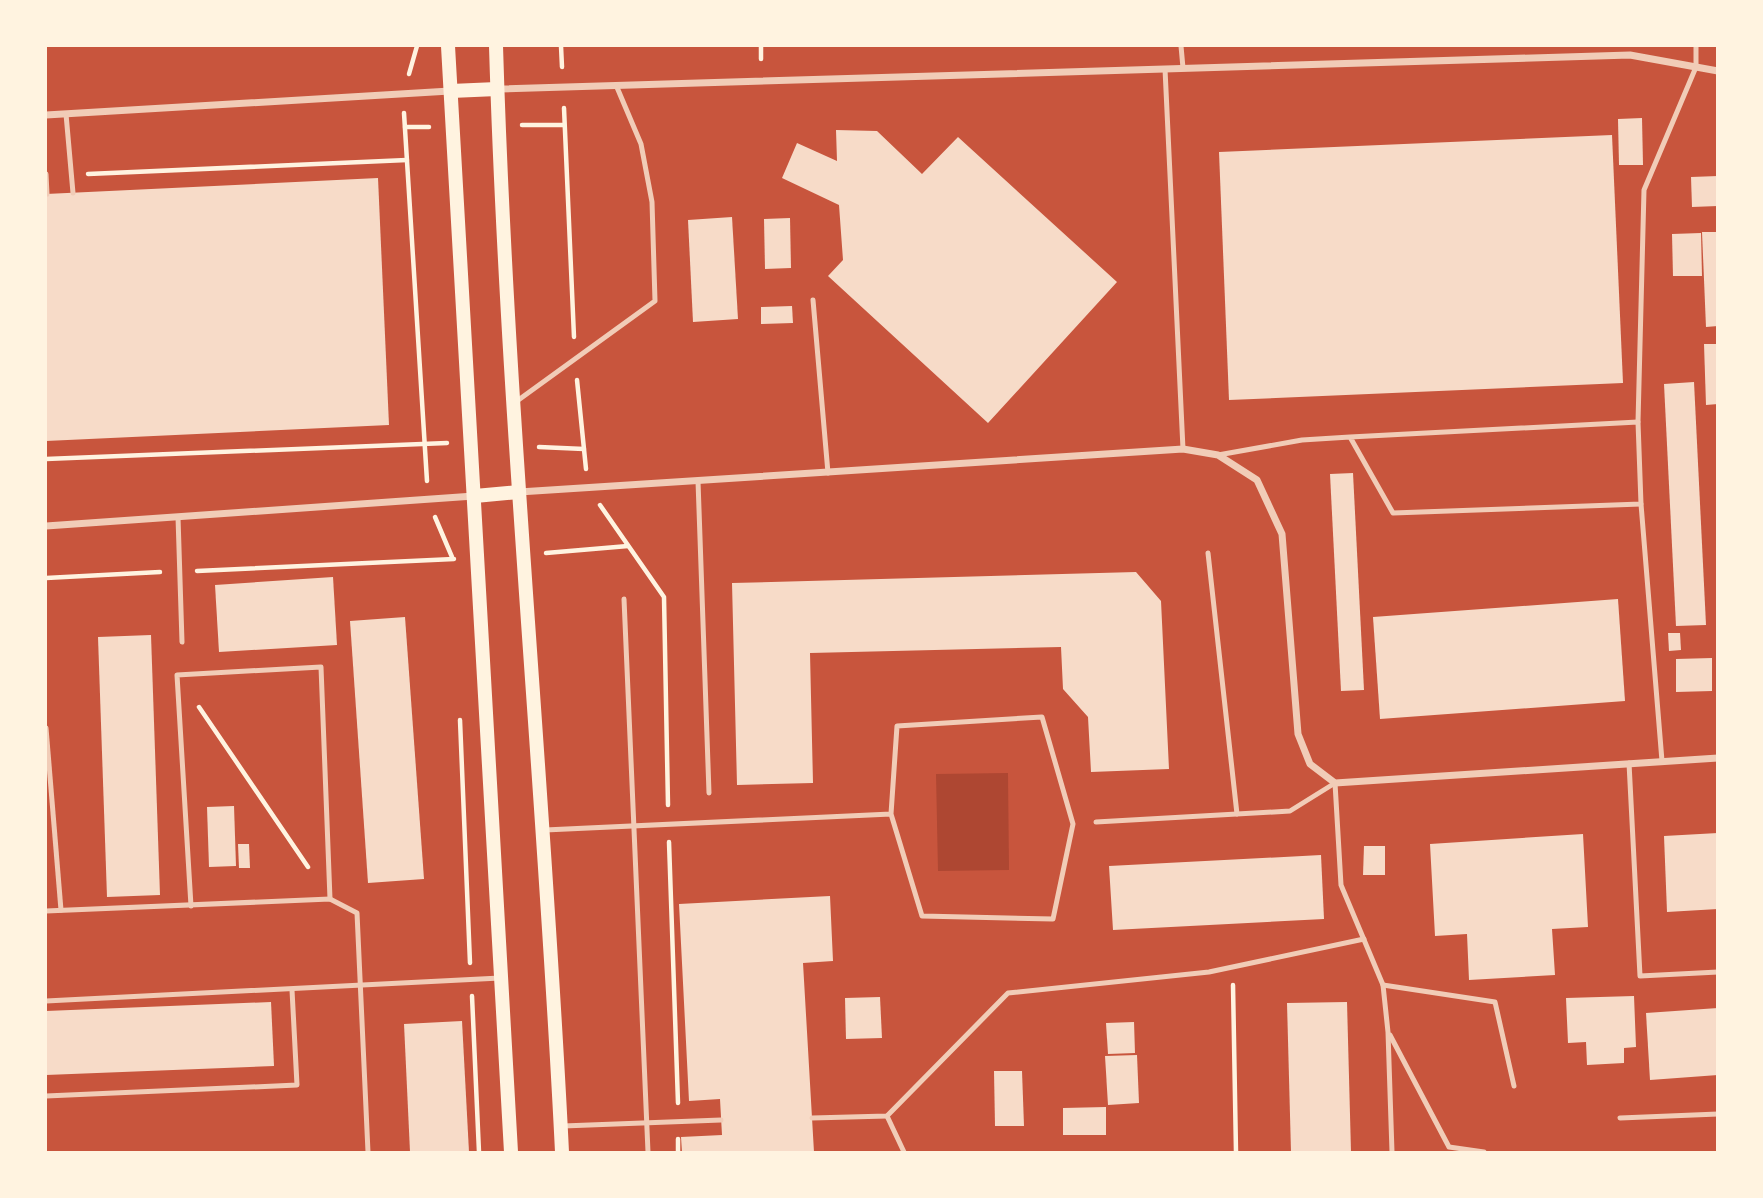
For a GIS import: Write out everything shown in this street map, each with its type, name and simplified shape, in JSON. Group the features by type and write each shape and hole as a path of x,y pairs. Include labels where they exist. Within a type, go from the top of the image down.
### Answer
{"main road":[{"path":"448,46 512,1153"},
{"path":"496,46 516,446 544,830 562,1153"},
{"path":"451,90 497,89"},
{"path":"475,496 519,492"}],"street":[{"path":"497,89 1630,55 1717,71"},
{"path":"46,115 451,90"},
{"path":"519,492 1183,449 1218,455 1257,480 1282,534 1298,734 1310,764 1335,783 1717,758"},
{"path":"46,526 475,496"}],"lane":[{"path":"1181,46 1183,68"},
{"path":"1662,761 1641,504 1638,422 1644,190 1696,67 1696,46"},
{"path":"1165,69 1183,449"},
{"path":"514,403 655,301 652,202 641,144 616,85"},
{"path":"66,114 73,193"},
{"path":"46,174 47,194"},
{"path":"813,300 828,473"},
{"path":"1218,455 1302,440 1638,422"},
{"path":"1350,437 1393,513 1641,504"},
{"path":"698,481 709,793"},
{"path":"178,517 182,642"},
{"path":"1208,553 1237,814"},
{"path":"624,599 648,1153"},
{"path":"191,906 177,675 321,667 330,899"},
{"path":"1042,718 1073,824 1054,919 922,916 891,814 897,726 1042,718"},
{"path":"46,728 61,911"},
{"path":"1629,763 1640,976 1717,972"},
{"path":"1096,822 1290,811 1335,783 1341,885 1383,985 1388,1032 1392,1153"},
{"path":"544,830 891,814"},
{"path":"46,911 330,899 357,913 368,1153"},
{"path":"812,1118 887,1116 1007,993 1232,967 1364,939"},
{"path":"46,1001 503,978"},
{"path":"1383,985 1495,1002 1514,1086"},
{"path":"46,1096 297,1085 292,990"},
{"path":"1388,1032 1449,1147 1484,1153"},
{"path":"1620,1118 1717,1114"},
{"path":"887,1116 904,1153"},
{"path":"560,1126 721,1120"}],"path":[{"path":"417,46 403,93 428,500 452,559 453,572"},
{"path":"761,46 761,59"},
{"path":"72,175 407,160"},
{"path":"46,459 425,442 470,444"},
{"path":"516,446 584,449"},
{"path":"524,554 629,546"},
{"path":"46,578 479,557"},
{"path":"177,675 330,899"},
{"path":"459,708 479,1153"},
{"path":"1232,967 1236,1153"}],"shaded area":[{"path":"1008,773 1009,870 938,871 936,774"}],"building":[{"path":"1642,118 1643,165 1619,165 1618,119"},
{"path":"836,130 877,131 922,174 958,137 1117,282 988,423 828,276 843,260 839,205 782,178 797,143 837,161"},
{"path":"1612,135 1623,383 1229,400 1219,152"},
{"path":"1718,176 1718,206 1692,207 1691,177"},
{"path":"378,178 389,425 46,441 46,194"},
{"path":"732,217 738,319 693,322 688,220"},
{"path":"790,218 791,268 765,269 764,219"},
{"path":"1702,232 1718,232 1718,326 1706,327"},
{"path":"1701,233 1702,276 1673,276 1672,234"},
{"path":"792,306 793,323 761,324 761,307"},
{"path":"1704,344 1718,344 1718,404 1706,405"},
{"path":"1694,382 1706,625 1676,626 1664,384"},
{"path":"1353,473 1364,690 1341,691 1330,474"},
{"path":"1136,572 1161,601 1169,769 1091,772 1088,717 1063,689 1061,647 810,653 813,783 737,785 732,583"},
{"path":"333,577 337,645 219,652 215,585"},
{"path":"1618,599 1625,701 1380,719 1373,617"},
{"path":"405,617 424,879 368,883 350,621"},
{"path":"1668,633 1680,633 1681,650 1669,651"},
{"path":"151,635 160,895 107,897 98,637"},
{"path":"1712,658 1712,691 1676,692 1676,659"},
{"path":"234,806 236,866 209,867 207,807"},
{"path":"1718,833 1718,909 1667,912 1664,836"},
{"path":"1583,834 1588,927 1552,929 1555,975 1469,980 1467,934 1435,936 1430,844"},
{"path":"238,844 249,844 250,868 239,868"},
{"path":"1364,846 1385,846 1385,875 1363,875"},
{"path":"1321,855 1324,919 1113,930 1109,866"},
{"path":"830,896 833,961 803,963 814,1152 682,1152 681,1137 722,1135 720,1099 689,1101 679,904"},
{"path":"1634,996 1636,1047 1624,1048 1624,1063 1587,1065 1586,1042 1568,1043 1566,998"},
{"path":"880,997 882,1038 846,1039 845,998"},
{"path":"271,1002 274,1066 46,1075 46,1011"},
{"path":"1347,1002 1351,1152 1291,1152 1287,1003"},
{"path":"1718,1008 1718,1075 1650,1080 1646,1013"},
{"path":"462,1021 469,1152 410,1152 404,1024"},
{"path":"1134,1022 1135,1053 1108,1054 1106,1023"},
{"path":"1137,1055 1139,1103 1108,1105 1105,1056"},
{"path":"994,1071 1022,1071 1024,1126 995,1126"},
{"path":"1106,1107 1106,1135 1063,1135 1063,1108"}]}
